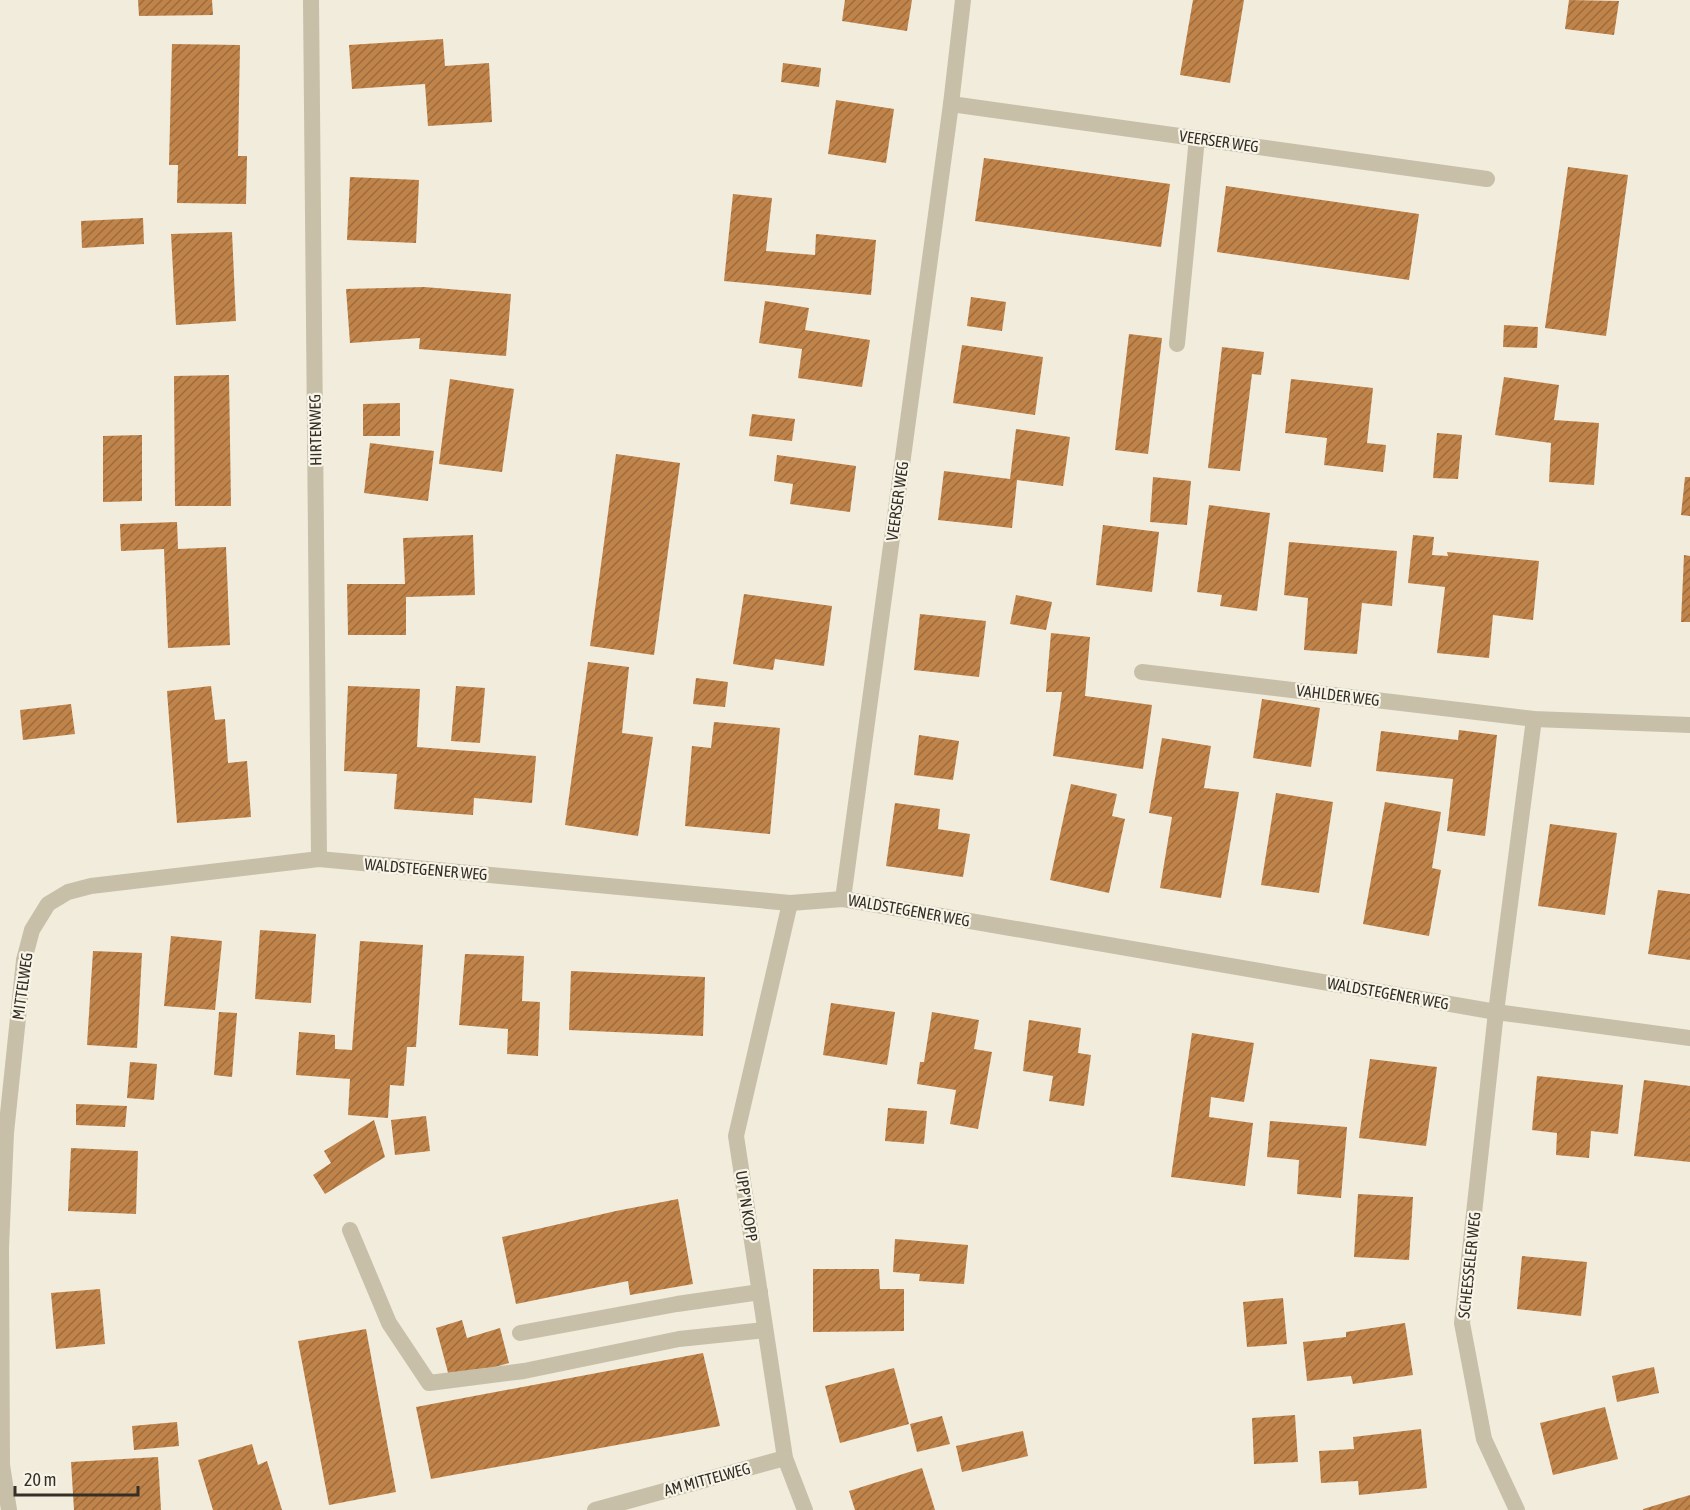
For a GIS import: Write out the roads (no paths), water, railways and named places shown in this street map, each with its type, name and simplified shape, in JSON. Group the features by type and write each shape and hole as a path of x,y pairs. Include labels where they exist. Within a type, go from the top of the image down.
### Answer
{"street":[{"name":"HIRTENWEG","path":"311,0 320,860"},
{"name":"VEERSER WEG","path":"843,899 951,104 963,0"},
{"name":"VEERSER WEG","path":"951,104 1487,179"},
{"path":"1177,344 1197,138"},
{"name":"VAHLDER WEG","path":"1142,672 1534,719 1690,725"},
{"path":"1496,1012 1534,719"},
{"name":"WALDSTEGENER WEG","path":"32,930 48,904 68,892 91,886 320,860 790,903 843,899 1496,1012 1690,1038"},
{"name":"UPP'N KOPP","path":"790,903 736,1136 785,1458 806,1510"},
{"name":"MITTELWEG","path":"9,1510 2,1465 1,1248 6,1133 21,982 32,930"},
{"name":"SCHEESSELER WEG","path":"1496,1012 1462,1323 1484,1439 1517,1510"},
{"path":"350,1230 389,1323 429,1383 524,1371 679,1339 765,1330"},
{"path":"520,1333 677,1304 760,1292"},
{"name":"AM MITTELWEG","path":"595,1510 785,1458"}]}
